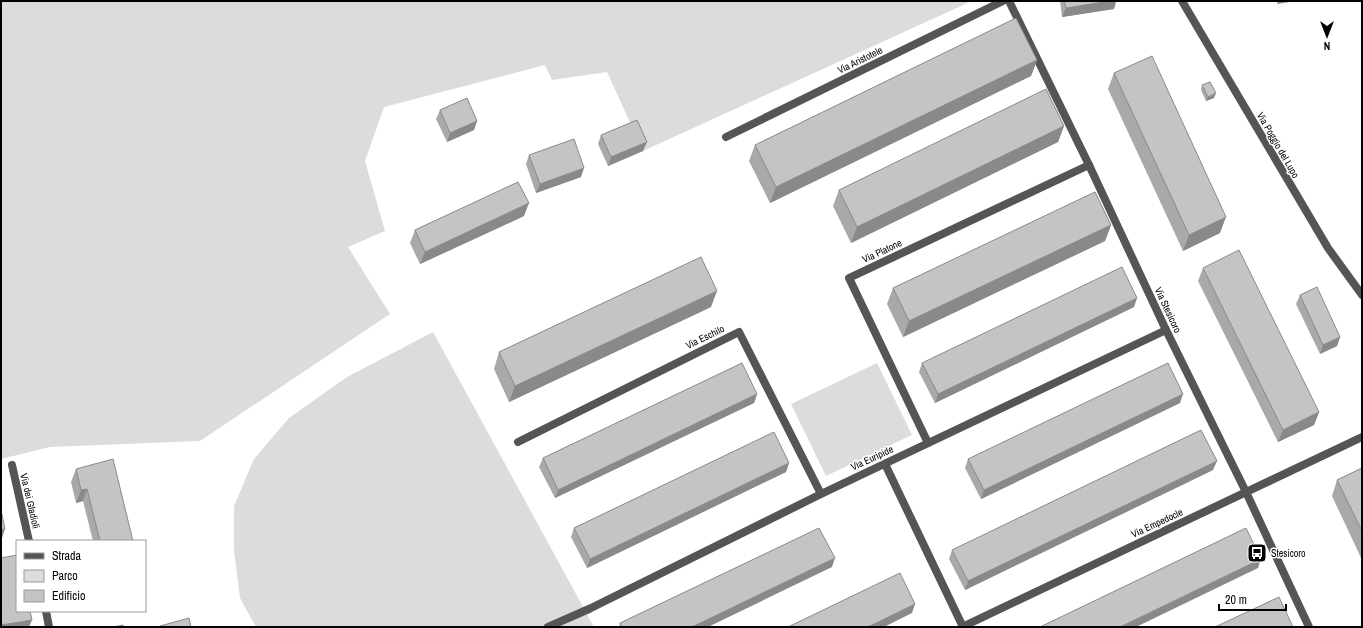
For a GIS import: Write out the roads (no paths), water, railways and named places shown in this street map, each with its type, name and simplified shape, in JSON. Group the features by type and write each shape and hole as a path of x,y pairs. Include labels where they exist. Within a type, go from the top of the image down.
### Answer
{"street":[{"name":"Via Aristotele","path":"726,137 1003,1"},
{"name":"Via Stesicoro","path":"1009,1 1089,165 1166,330 1246,492 1309,627"},
{"name":"Via Poggio del Lupo","path":"1182,1 1328,248 1362,295"},
{"name":"Via Platone","path":"928,443 850,278 1089,165"},
{"name":"Via Euripide","path":"548,627 820,494 1166,330"},
{"name":"Via Eschilo","path":"518,442 739,332 820,494"},
{"name":"Via Empedocle","path":"962,627 1362,437"},
{"path":"885,464 962,627"},
{"name":"Via dei Gladioli","path":"12,465 30,540"},
{"path":"46,612 50,627"}],"place":[{"name":"Stesicoro","path":"1257,553"}]}
